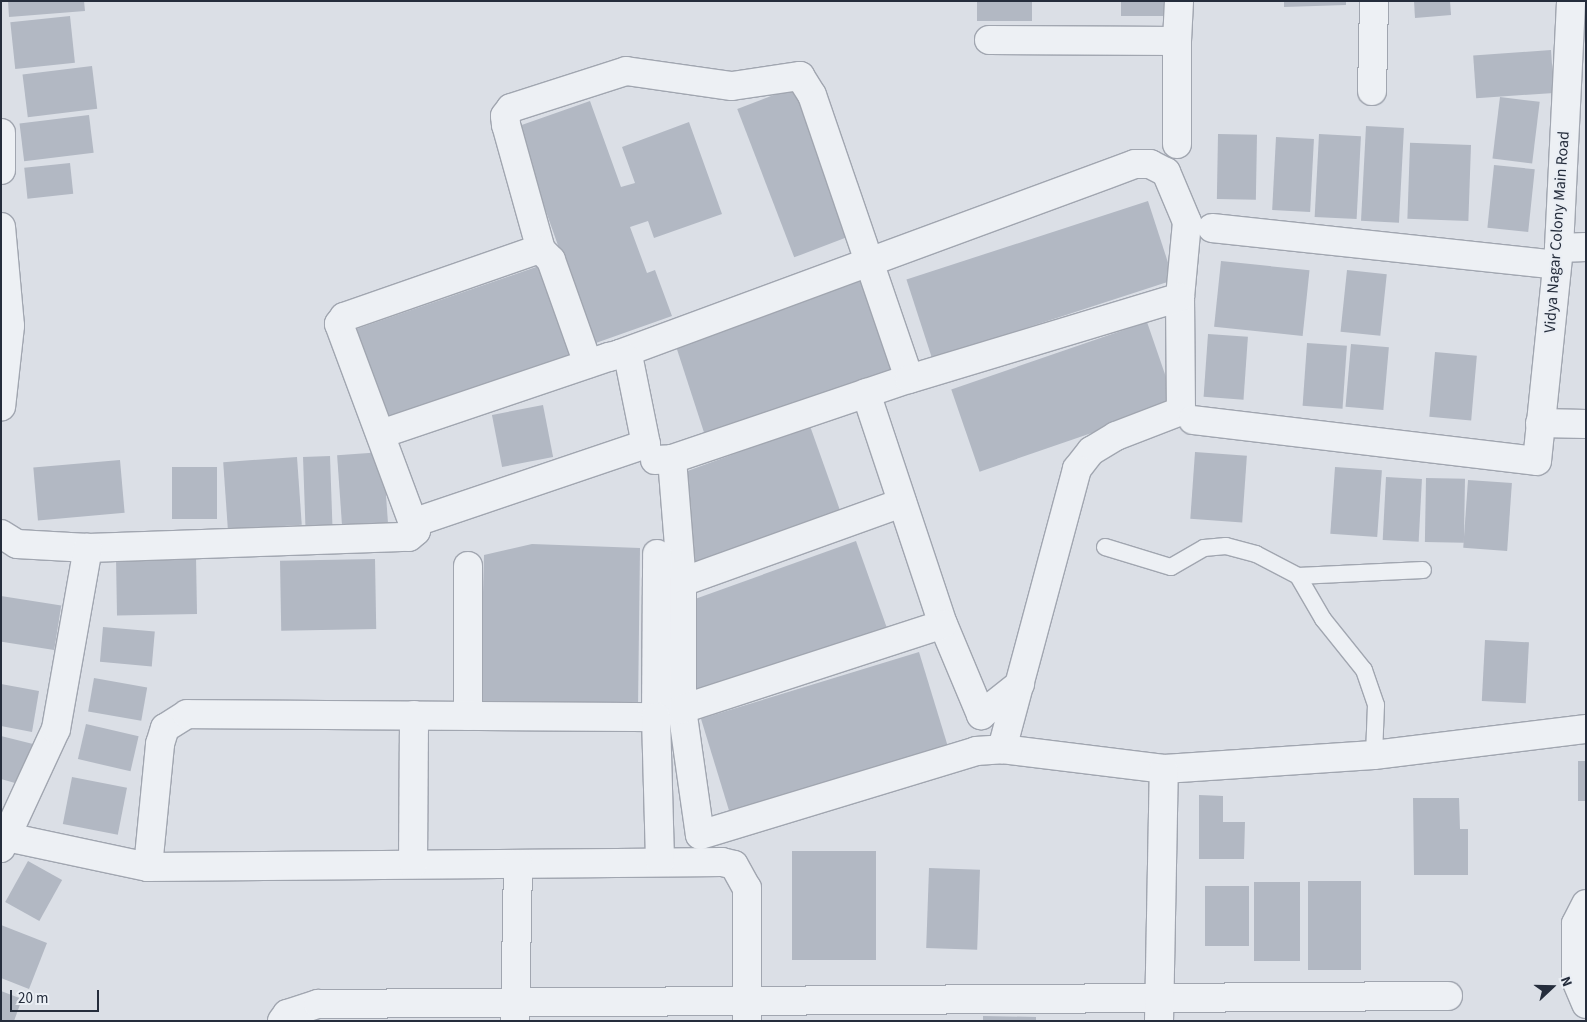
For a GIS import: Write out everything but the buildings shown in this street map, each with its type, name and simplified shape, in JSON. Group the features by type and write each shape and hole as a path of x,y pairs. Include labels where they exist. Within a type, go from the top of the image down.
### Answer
{"street":[{"path":"1177,144 1179,1"},
{"path":"1372,91 1374,1"},
{"name":"Vidya Nagar Colony Main Road","path":"1193,420 1537,461 1558,256 1571,1"},
{"path":"989,40 1178,41"},
{"path":"588,364 551,260 541,250 504,116 511,108 626,70 732,86 787,75 800,76 808,85 909,379"},
{"path":"1,134 1,170"},
{"path":"381,434 620,354 868,260 1135,164 1150,164 1166,172 1187,222 1180,297 1181,411 1116,436 1091,451 1077,469 1020,684 996,750"},
{"path":"1,227 10,326 1,407"},
{"path":"1212,228 1558,256 1586,247"},
{"path":"1,534 17,544 88,548 409,537 416,531 381,434 340,332 344,317 541,250"},
{"path":"640,449 650,459 672,459 909,379 1180,297"},
{"path":"413,523 640,449 649,440 629,360 620,354"},
{"path":"866,393 943,624 988,709 996,750"},
{"path":"1540,423 1586,424"},
{"path":"672,459 682,582 682,709 700,836 943,761 996,750 1164,769 1374,755 1586,729"},
{"path":"682,582 902,503"},
{"path":"88,548 56,728 4,842 148,867 722,862 734,865 742,874 747,888 747,1012"},
{"path":"657,554 656,717 660,862"},
{"path":"468,566 468,716"},
{"path":"682,709 943,624"},
{"path":"943,761 957,750 988,709 1020,684"},
{"path":"148,867 160,744 165,728 187,714 656,717"},
{"path":"413,864 414,715"},
{"path":"1159,1008 1164,769"},
{"path":"515,1013 518,864"},
{"path":"1586,904 1576,924 1576,980 1586,1004"},
{"path":"282,1021 287,1014 318,1004 515,1013 747,1012 1159,1008 1448,996"}],"lane":[{"path":"1105,547 1171,567 1204,548 1226,546 1256,554 1298,576 1423,570"},
{"path":"1298,576 1323,619 1364,670 1376,705 1374,755"}]}
